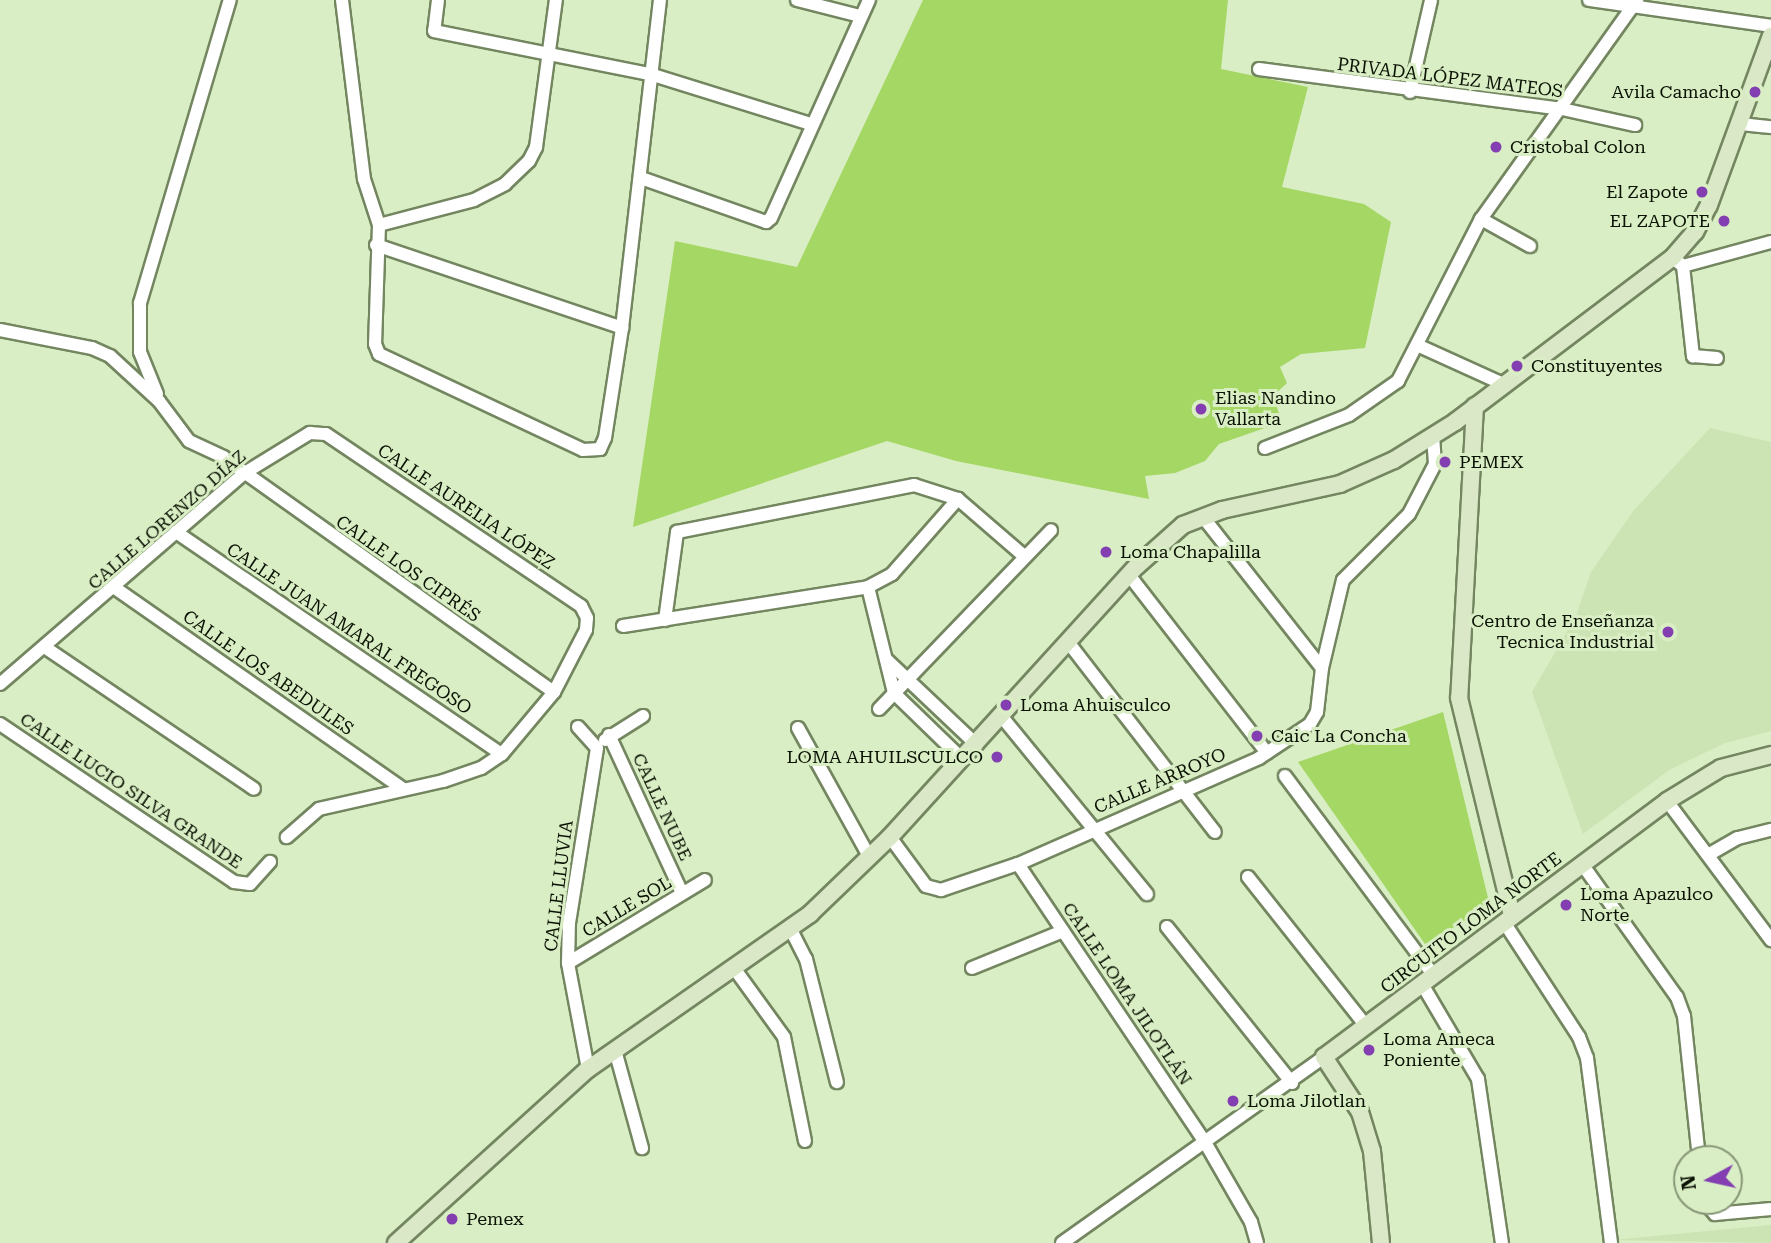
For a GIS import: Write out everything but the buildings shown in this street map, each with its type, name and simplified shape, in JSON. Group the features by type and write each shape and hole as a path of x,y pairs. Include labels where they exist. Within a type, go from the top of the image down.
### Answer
{"street":[{"path":"159,401 141,352 141,303 230,0"},
{"path":"342,0 362,167 379,225 376,245 375,344 379,354 583,450 600,449 605,438 641,178 660,0"},
{"path":"438,0 434,30 650,74 811,124"},
{"path":"379,225 474,200 506,184 530,161 536,147 556,0"},
{"path":"797,0 860,16"},
{"path":"641,178 766,222 869,0"},
{"path":"1410,92 1432,0"},
{"path":"1589,0 1636,2 1771,26"},
{"path":"1265,448 1375,401 1398,381 1481,219 1636,2"},
{"path":"1717,358 1693,356 1678,261 1709,205 1741,124 1771,36"},
{"name":"PRIVADA LÓPEZ MATEOS","path":"1259,69 1410,92 1562,109 1635,125"},
{"path":"1741,124 1771,127"},
{"path":"1481,219 1530,246"},
{"path":"396,1243 588,1069 790,928 870,859 977,745 1129,575 1183,525 1203,517 1340,484 1433,436 1678,261 1771,242"},
{"path":"376,245 622,328"},
{"path":"0,330 101,352 127,368 159,401"},
{"path":"1417,345 1503,384"},
{"name":"CALLE LOS CIPRÉS","path":"159,401 180,434 223,457 243,474 554,692"},
{"path":"1475,406 1458,698 1508,919 1579,1037 1587,1058 1611,1243"},
{"name":"CALLE LORENZO DÍAZ","path":"0,684 46,648 243,474 310,433 319,432"},
{"name":"CALLE AURELIA LÓPEZ","path":"319,432 580,606 587,618 586,630 554,692"},
{"name":"CALLE ARROYO","path":"890,837 933,891 1018,864 1182,792 1266,753 1310,724 1317,712 1322,667 1343,580 1409,514 1435,464 1433,436"},
{"path":"665,620 676,534 680,530 914,485 958,499 1024,555"},
{"path":"623,626 869,587 892,574 958,499"},
{"path":"1203,517 1322,667"},
{"path":"879,709 1024,555 1051,530"},
{"name":"CALLE JUAN AMARAL FREGOSO","path":"176,532 502,754"},
{"path":"1129,575 1266,753"},
{"path":"869,587 894,693 962,760"},
{"name":"CALLE LOS ABEDULES","path":"115,588 402,788"},
{"path":"1068,642 1215,832"},
{"path":"46,648 254,789"},
{"path":"886,659 977,745"},
{"path":"287,837 318,809 456,777 481,768 502,754 554,692"},
{"path":"578,727 597,748 609,735 643,716"},
{"path":"1002,717 1147,894"},
{"name":"CALLE LUCIO SILVA GRANDE","path":"0,724 244,886 270,862"},
{"path":"797,728 870,859"},
{"name":"CALLE NUBE","path":"609,735 682,893"},
{"name":"CALLE LLUVIA","path":"588,1069 568,964 569,923 597,748"},
{"name":"CIRCUITO LOMA NORTE","path":"1062,1243 1292,1083 1668,801 1721,768 1771,754"},
{"path":"1285,776 1428,980 1478,1079 1502,1243"},
{"path":"1668,801 1771,940"},
{"path":"1708,855 1738,838 1771,830"},
{"name":"CALLE LOMA JILOTLÁN","path":"1018,864 1206,1144 1251,1222 1257,1243"},
{"path":"1583,864 1677,997 1684,1016 1698,1145"},
{"path":"1248,877 1366,1026"},
{"name":"CALLE SOL","path":"568,964 705,880"},
{"path":"1167,927 1292,1083"},
{"path":"790,928 806,959 836,1082"},
{"path":"972,968 1063,931"},
{"path":"734,968 784,1037 805,1141"},
{"path":"615,1050 642,1148"},
{"path":"1324,1058 1360,1112 1368,1138 1381,1243"},
{"path":"1743,1212 1771,1209"}],"shaded area":[{"name":"Centro de Enseñanza Tecnica Industrial","path":"1710,428 1771,442 1771,731 1725,743 1669,770 1583,834 1532,692 1576,616 1591,572 1634,510"},
{"path":"1771,1225 1771,1243 1613,1240"}],"green space":[{"path":"923,0 1228,0 1221,69 1308,87 1282,187 1364,204 1391,222 1365,348 1301,354 1280,367 1287,383 1273,396 1282,422 1219,444 1205,461 1175,473 1145,476 1149,499 956,461 887,441 633,527 675,241 797,267"},
{"path":"1443,712 1490,906 1425,944 1298,762"}],"place":[{"name":"Avila Camacho","path":"1755,92"},
{"name":"Cristobal Colon","path":"1496,147"},
{"name":"El Zapote","path":"1702,192"},
{"name":"EL ZAPOTE","path":"1724,221"},
{"name":"Constituyentes","path":"1517,366"},
{"name":"Elias Nandino Vallarta","path":"1201,409"},
{"name":"PEMEX","path":"1445,462"},
{"name":"Loma Chapalilla","path":"1106,552"},
{"name":"Centro de Enseñanza Tecnica Industrial","path":"1668,632"},
{"name":"Loma Ahuisculco","path":"1006,705"},
{"name":"Caic La Concha","path":"1257,736"},
{"name":"LOMA AHUILSCULCO","path":"997,757"},
{"name":"Loma Apazulco Norte","path":"1566,905"},
{"name":"Loma Ameca Poniente","path":"1369,1050"},
{"name":"Loma Jilotlan","path":"1233,1101"},
{"name":"Pemex","path":"452,1219"}]}
